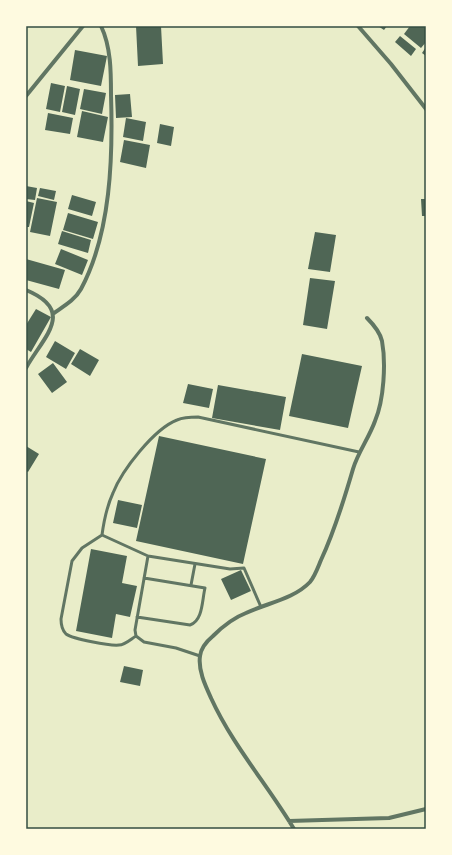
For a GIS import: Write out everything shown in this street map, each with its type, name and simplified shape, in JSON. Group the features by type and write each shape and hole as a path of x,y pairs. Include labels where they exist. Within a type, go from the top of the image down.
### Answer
{"street":[{"path":"26,96 83,26"},
{"path":"54,313 70,302 83,285 97,248 106,205 112,140 110,64 108,44 101,26"},
{"path":"358,26 391,64 426,109"},
{"path":"26,290 36,294 49,305 54,313 51,328 26,368"},
{"path":"294,829 250,767 223,724 205,684 200,664 200,656 201,650 208,641 224,626 236,618 298,591 310,582 330,542 359,452 376,420 381,396 383,375 382,341 379,333 367,318"},
{"path":"289,821 389,818 426,808"}],"lane":[{"path":"136,636 124,644 117,646 73,637 66,634 62,629 61,619 72,561 82,548 102,534 107,510 121,476 148,442 166,426 178,420 198,417 359,452"},
{"path":"102,534 148,556 230,569 244,568 261,607"},
{"path":"136,636 137,617 148,556"},
{"path":"191,585 195,564"},
{"path":"137,617 190,625 195,624 199,619 204,588 144,578"},
{"path":"136,636 144,642 176,648 200,656"}],"building":[{"path":"136,26 161,26 163,64 138,66"},
{"path":"378,26 387,26 384,30"},
{"path":"410,26 426,26 426,42 421,48 404,34"},
{"path":"400,36 416,49 411,56 395,42"},
{"path":"426,47 426,56 422,53"},
{"path":"75,50 107,56 101,86 70,80"},
{"path":"51,83 65,86 60,112 46,109"},
{"path":"67,86 80,89 75,115 62,112"},
{"path":"84,89 106,93 102,114 80,109"},
{"path":"130,94 132,117 116,118 115,95"},
{"path":"82,111 108,117 103,142 77,137"},
{"path":"48,113 73,118 70,134 45,130"},
{"path":"126,118 146,122 143,141 123,137"},
{"path":"160,124 174,127 171,146 157,143"},
{"path":"124,140 150,145 146,168 120,162"},
{"path":"26,186 37,188 35,200 26,199"},
{"path":"40,188 56,191 54,200 38,196"},
{"path":"72,195 96,202 92,216 68,209"},
{"path":"37,198 57,202 50,236 30,232"},
{"path":"421,199 426,199 426,216 422,216"},
{"path":"26,201 34,203 29,227 26,227"},
{"path":"68,213 98,222 93,239 63,230"},
{"path":"62,231 91,240 88,253 58,244"},
{"path":"315,232 336,235 330,272 308,269"},
{"path":"61,249 88,260 82,275 55,264"},
{"path":"26,259 65,270 59,289 26,280"},
{"path":"310,278 335,281 327,329 303,325"},
{"path":"36,309 51,317 31,352 26,349 26,325"},
{"path":"55,341 75,353 66,369 46,357"},
{"path":"80,349 99,360 90,376 71,364"},
{"path":"302,354 362,366 348,428 289,416"},
{"path":"53,363 67,382 52,393 38,374"},
{"path":"188,384 213,389 209,408 183,403"},
{"path":"218,385 286,397 280,430 212,418"},
{"path":"159,436 266,459 243,564 136,541"},
{"path":"26,446 39,454 28,472 26,471"},
{"path":"118,500 142,505 137,528 113,523"},
{"path":"91,549 127,556 122,583 137,586 130,617 116,614 112,638 76,631"},
{"path":"241,570 251,591 231,600 221,579"},
{"path":"124,666 143,670 140,686 120,682"}]}
